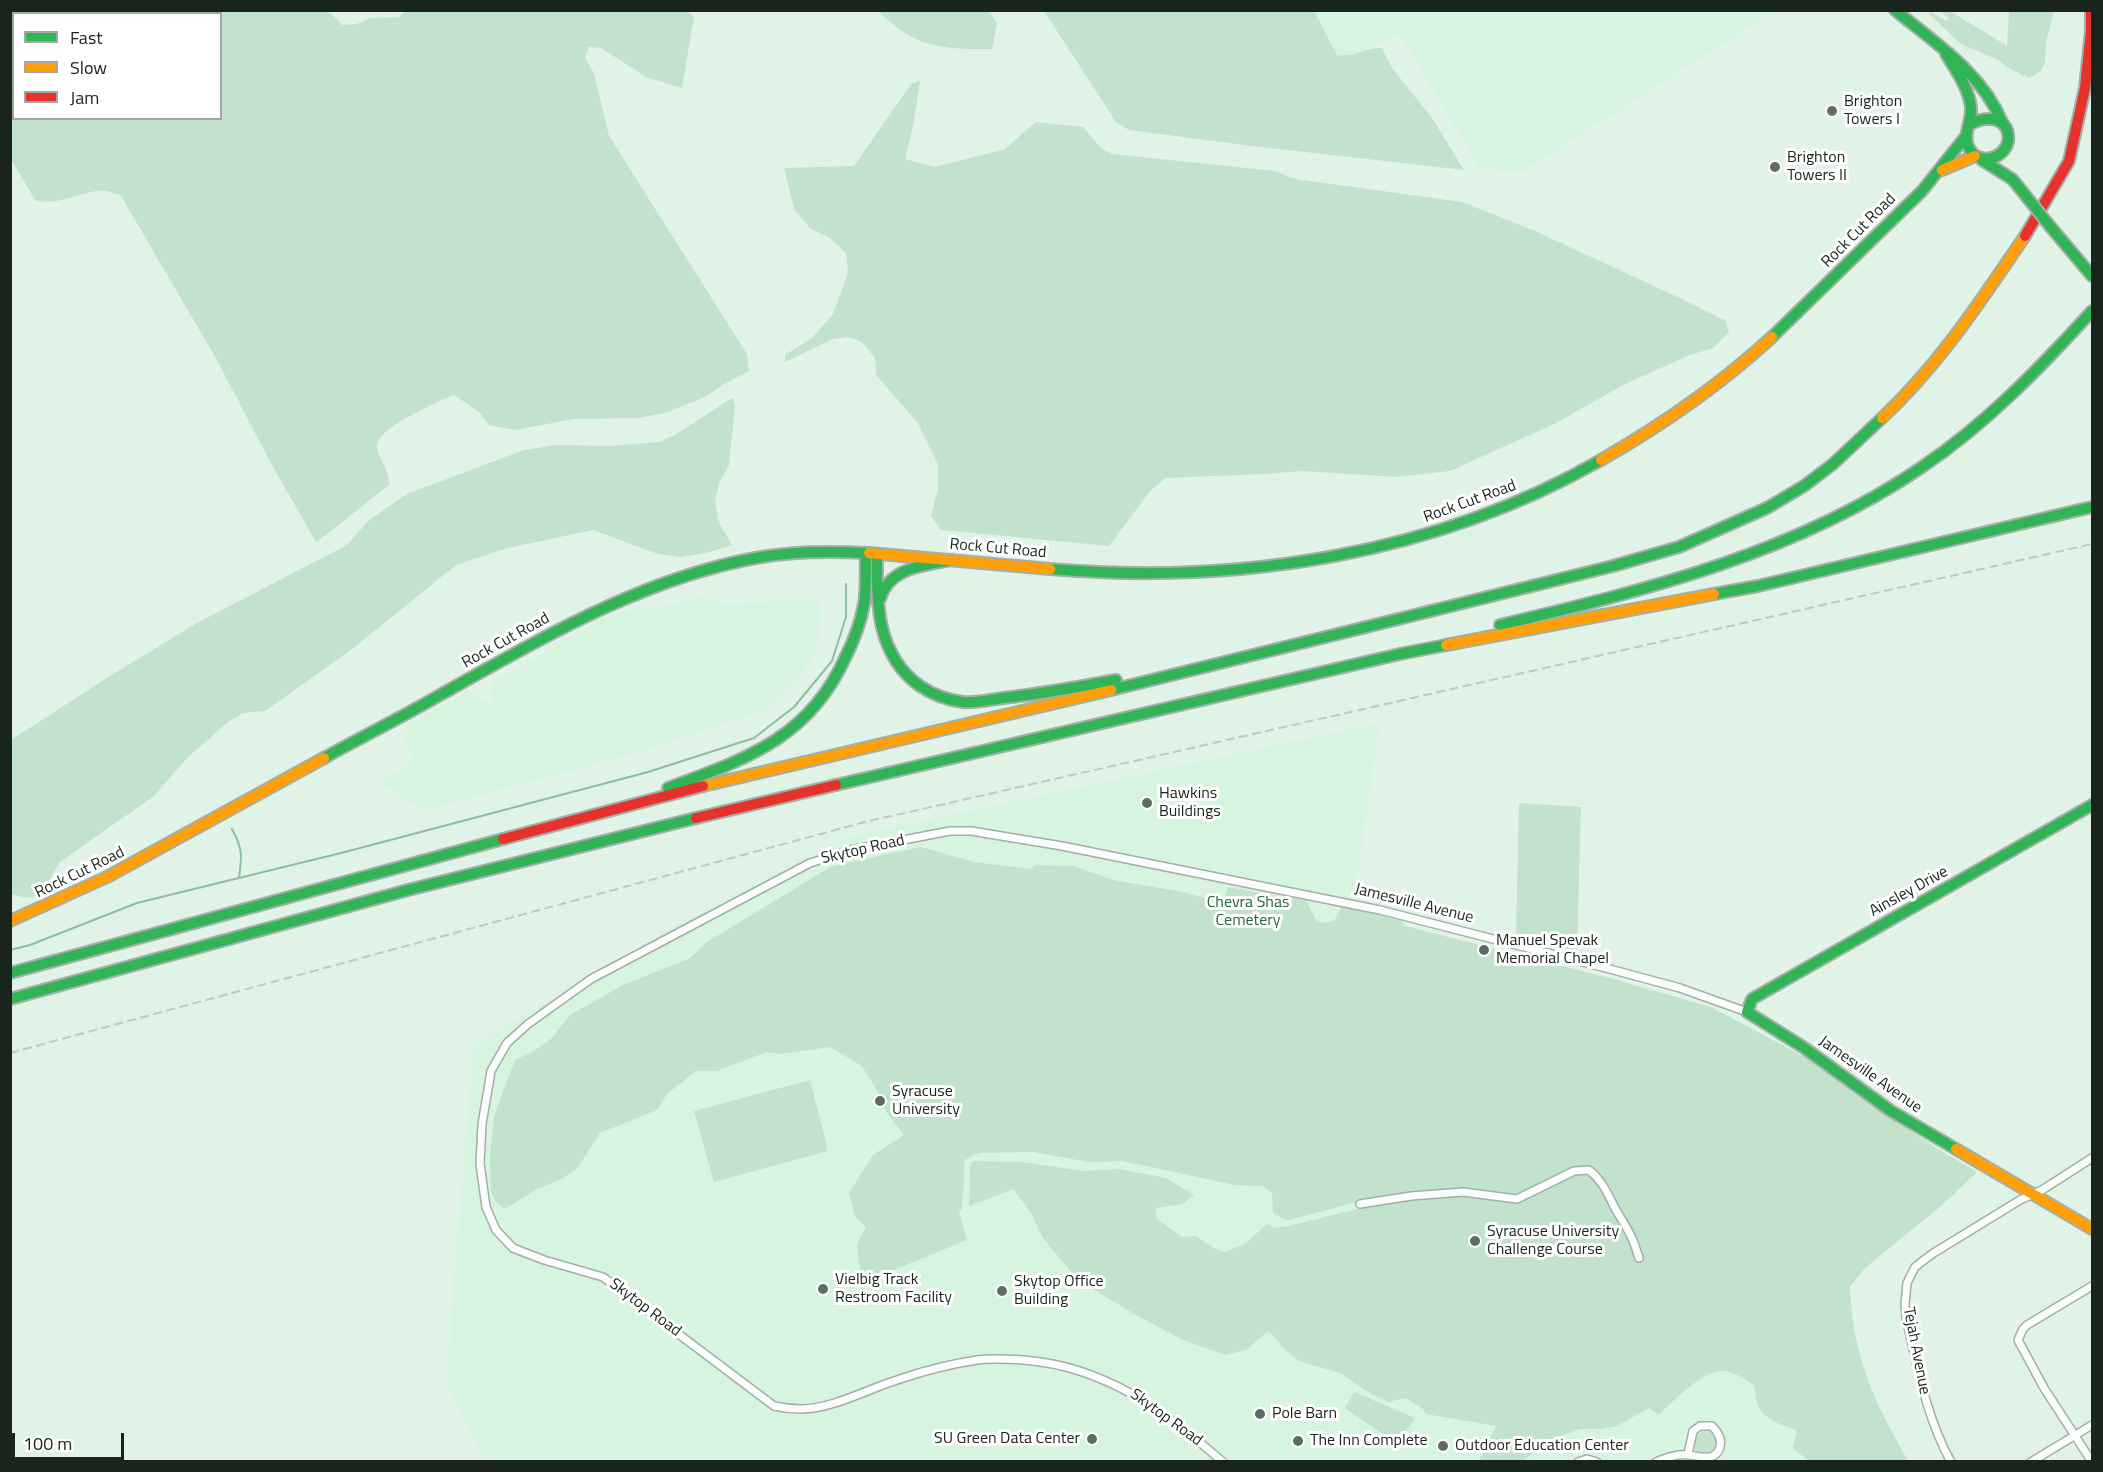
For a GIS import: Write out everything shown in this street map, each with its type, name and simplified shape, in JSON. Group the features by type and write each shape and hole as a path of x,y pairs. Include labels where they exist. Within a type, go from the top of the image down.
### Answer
{"main road":[{"path":"1895,10 1970,72 1994,102 2008,135 2005,150 2006,163 2015,183 2092,275"},
{"path":"10,973 663,796 1542,585 1679,547 1767,508 1804,486 1833,464 1909,392 1956,336 2027,233 2069,161 2085,88 2091,10"},
{"path":"1946,54 1969,97 1972,111 1971,124 1966,136 1969,149 2015,183"},
{"path":"1971,124 1976,119 1989,117 2002,123"},
{"name":"Rock Cut Road","path":"10,921 52,905 113,875 592,611 652,586 707,568 738,561 816,551 1112,574 1217,573 1290,565 1356,553 1458,525 1564,480 1623,448 1695,401 1775,335 1941,170 1966,136"},
{"path":"1977,157 1994,158 2005,150"},
{"name":"Rock Cut Road","path":"1941,170 1977,157"},
{"path":"1400,654 1491,627 1658,584 1745,557 1855,507 1897,484 1960,438 2063,344 2092,311"},
{"path":"10,999 408,890 558,852 1400,654 1758,586 2092,507"},
{"path":"872,554 878,610 886,648 905,675 918,686 934,694 961,702 1034,695 1250,655"},
{"path":"544,828 724,767 776,742 796,727 816,709 830,691 846,660 860,620 872,554"},
{"path":"878,610 881,588 888,580 909,569 951,560"},
{"name":"Ainsley Drive","path":"1747,1012 1752,999 1758,994 2092,805"},
{"name":"Jamesville Avenue","path":"1747,1012 1773,1026 1811,1052 1891,1111 2092,1228"}],"street":[{"name":"Jamesville Avenue","path":"950,831 971,831 1062,846 1356,904 1680,988 1747,1012"},
{"name":"Skytop Road","path":"950,831 851,850 810,863 591,979 528,1024 501,1051 492,1071 485,1097 480,1164 489,1215 496,1230 513,1248 544,1260 603,1277 774,1406 817,1408 899,1379 979,1359 1036,1361 1091,1374 1129,1392 1182,1426 1223,1461"},
{"name":"Tejah Avenue","path":"1951,1461 1939,1440 1927,1408 1906,1318 1907,1283 1915,1267 1932,1254 2092,1158"},
{"path":"1360,1204 1412,1196 1463,1192 1517,1198 1574,1171 1589,1170 1600,1178 1629,1229 1639,1258"},
{"path":"2091,1461 2044,1388 2018,1340 2027,1325 2092,1286"},
{"path":"2031,1461 2092,1425"},
{"path":"1656,1461 1688,1454 1709,1458 1720,1449 1719,1436 1712,1426 1700,1426 1693,1431 1688,1454"},
{"path":"1578,1461 1587,1459 1597,1461"}],"shaded area":[{"path":"1314,11 1775,11 1520,173 1480,168 1399,33 1359,54 1346,57 1336,55"},
{"path":"708,593 710,598 725,604 821,599 816,656 767,709 651,749 422,811 380,783 413,761 405,740 409,723 470,692 493,704 490,690 492,683 497,679 600,621 625,611 676,604"},
{"name":"Syracuse University","path":"1380,723 1358,874 1274,1156 1555,1165 1882,1461 488,1461 477,1445 448,1387 451,1309 474,1045 684,921 847,837"}],"green space":[{"path":"407,10 685,10 694,17 682,88 646,77 601,48 589,47 585,58 594,73 609,136 747,354 749,371 705,397 665,413 637,418 574,419 515,430 489,425 479,412 454,395 410,416 380,438 377,449 389,479 389,485 316,542 267,456 217,360 121,196 100,191 57,201 35,200 11,159 11,11 22,12 12,12 12,120 222,120 222,12 168,12 170,11 326,11 342,25 357,24 370,18 399,17"},
{"path":"877,11 989,11 997,23 992,49 932,45 904,33"},
{"path":"1044,11 1314,11 1337,55 1343,56 1382,48 1392,68 1432,118 1464,170 1129,130 1116,122"},
{"path":"1941,11 1950,11 2007,46 2009,11 2054,11 2046,42 2045,63 2041,71 2029,78 2008,68 1998,60 1961,44 1929,14 1931,12 1946,21 1949,19"},
{"path":"920,81 905,159 934,167 1005,149 1036,122 1083,127 1101,148 1112,154 1275,171 1295,179 1462,202 1535,231 1682,299 1726,321 1729,332 1713,348 1690,355 1625,384 1554,424 1450,471 1397,477 1302,471 1166,478 1150,491 1109,546 941,530 931,516 938,489 938,465 918,423 876,375 875,358 862,342 848,337 833,339 785,362 785,355 812,338 833,314 848,273 846,253 830,238 810,228 794,209 784,168 854,166 911,84"},
{"path":"732,398 735,405 729,465 719,484 715,499 718,521 732,545 681,557 658,554 593,530 508,548 456,565 351,650 265,711 243,713 228,722 188,757 154,796 60,862 47,886 38,895 23,897 11,894 11,740 197,623 347,545 369,520 407,494 524,450 556,445 608,446 659,442 675,435"},
{"path":"1519,803 1581,807 1577,951 1516,936"},
{"name":"Chevra Shas Cemetery","path":"921,847 974,862 1031,869 1035,865 1074,866 1113,880 1183,892 1223,903 1228,887 1305,899 1316,920 1322,923 1334,921 1342,906 1402,921 1405,926 1617,980 1711,1007 1816,1063 1853,1093 1977,1172 1941,1206 1865,1268 1850,1287 1855,1335 1867,1378 1909,1462 1809,1461 1793,1448 1797,1430 1766,1416 1757,1404 1755,1386 1725,1371 1717,1371 1699,1380 1659,1415 1649,1408 1617,1426 1580,1429 1550,1440 1523,1461 1479,1461 1496,1426 1426,1414 1423,1409 1406,1398 1388,1402 1340,1373 1299,1361 1285,1350 1271,1333 1267,1332 1246,1350 1225,1355 1183,1340 1086,1285 1073,1274 1043,1238 1030,1211 1013,1189 969,1206 970,1167 973,1161 1021,1162 1084,1171 1118,1169 1166,1178 1194,1195 1183,1204 1156,1208 1156,1218 1182,1237 1196,1236 1214,1248 1225,1252 1245,1244 1267,1224 1275,1228 1289,1226 1365,1207 1425,1198 1464,1196 1514,1201 1553,1187 1549,1180 1529,1192 1512,1193 1466,1188 1420,1192 1357,1202 1289,1220 1273,1213 1272,1193 1262,1186 1235,1185 1122,1161 1088,1162 1033,1152 979,1153 965,1160 962,1208 959,1212 967,1240 862,1283 857,1244 866,1227 855,1217 849,1193 873,1155 904,1135 887,1113 878,1092 862,1066 830,1047 780,1054 767,1052 717,1071 696,1071 667,1094 657,1110 600,1133 576,1170 535,1190 505,1209 497,1203 491,1192 490,1158 494,1116 515,1060 551,1039 570,1015 623,985 690,958 707,942 832,866"},
{"path":"810,1080 828,1151 714,1182 694,1111"},
{"path":"1354,1392 1415,1418 1397,1444 1345,1408"},
{"path":"1710,1431 1716,1440 1715,1449 1707,1453 1695,1450 1695,1437 1702,1432"}],"waterway":[{"path":"10,950 30,945 137,903 345,852 648,772 754,738 794,707 832,661 846,617 846,584"},
{"path":"232,829 241,853 239,878"}],"railway":[{"path":"10,1053 865,822 2092,544"}],"traffic: fast":[{"path":"1895,10 1970,74 1993,104 2002,122"},
{"path":"1946,54 1970,101 1971,113 1966,139 1969,148 1980,158 1987,159 2000,154 2008,142 2008,134 2003,123 1987,119 1971,124"},
{"path":"1772,337 1922,191 1966,136"},
{"path":"1982,160 2012,179 2018,186"},
{"path":"2018,186 2049,225"},
{"path":"2049,225 2092,276"},
{"path":"1500,625 1610,598 1719,565 1772,546 1874,497 1946,450 1990,414 2092,311"},
{"path":"1111,690 1613,566 1679,547 1767,508 1804,486 1833,464 1882,418"},
{"path":"1050,569 1121,573 1192,572 1263,567 1334,556 1403,540 1471,519 1537,493 1601,460"},
{"path":"1714,594 1758,586 2092,507"},
{"path":"324,758 517,652 635,594 718,566 761,557 814,552 866,553"},
{"path":"668,788 724,767 773,742 814,707 831,684 857,630 865,598 866,553"},
{"path":"877,554 877,591 887,644 895,660 906,674 930,692 951,700 973,702 1116,680"},
{"path":"880,599 884,588 899,574 951,560"},
{"path":"836,785 1446,645"},
{"path":"1956,1149 1891,1111 1803,1047 1747,1012 1752,999 2092,805"},
{"path":"10,999 408,890 696,818"},
{"path":"10,973 503,839"}],"traffic: slow":[{"path":"1942,170 1975,156"},
{"path":"1882,418 1941,354 2025,236"},
{"path":"1601,460 1690,403 1732,372 1772,337"},
{"path":"869,553 1050,569"},
{"path":"1446,645 1714,594"},
{"path":"703,786 1111,690"},
{"path":"10,921 107,877 324,758"},
{"path":"1956,1149 2092,1229"}],"traffic: jam":[{"path":"2025,236 2069,161 2085,88 2091,10"},
{"path":"696,818 836,785"},
{"path":"503,839 703,786"}],"place":[{"name":"Brighton Towers I","path":"1832,111"},
{"name":"Brighton Towers II","path":"1775,167"},
{"name":"Hawkins Buildings","path":"1147,803"},
{"name":"Manuel Spevak Memorial Chapel","path":"1484,950"},
{"name":"Syracuse University","path":"880,1101"},
{"name":"Syracuse University Challenge Course","path":"1475,1241"},
{"name":"Vielbig Track Restroom Facility","path":"823,1289"},
{"name":"Skytop Office Building","path":"1002,1291"},
{"name":"Pole Barn","path":"1260,1414"},
{"name":"SU Green Data Center","path":"1092,1439"},
{"name":"The Inn Complete","path":"1298,1441"},
{"name":"Outdoor Education Center","path":"1443,1446"}]}
